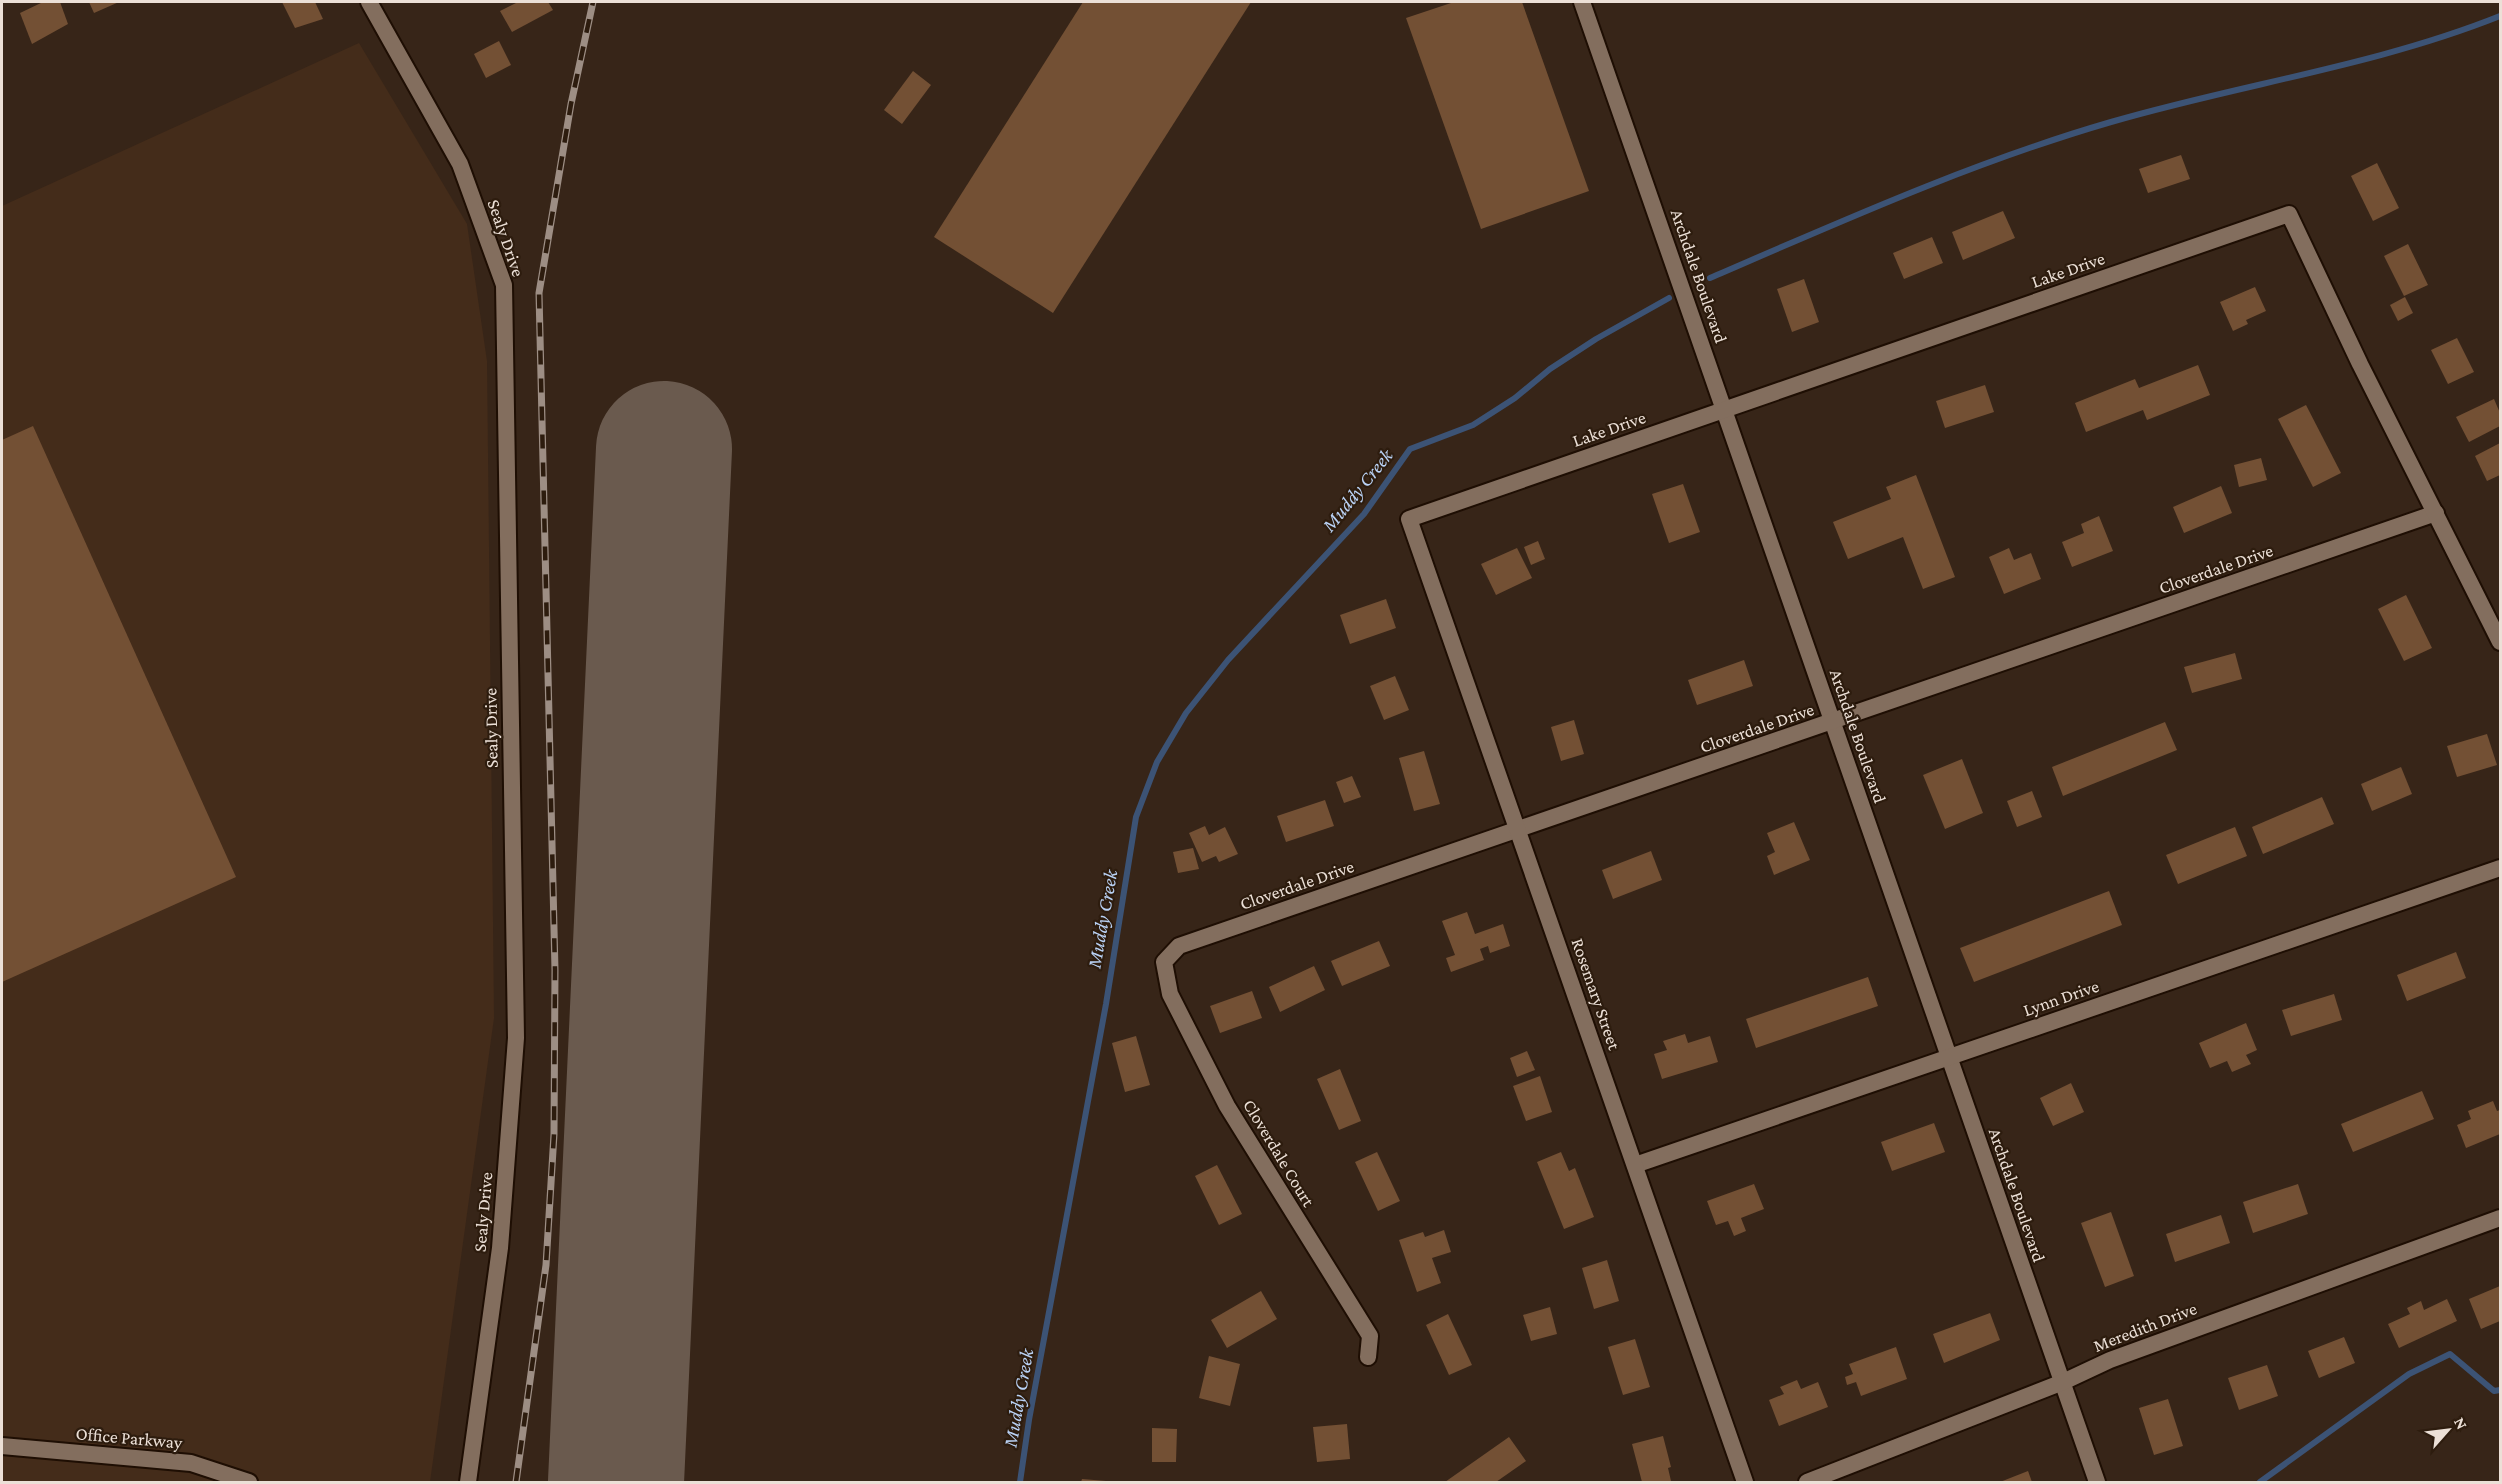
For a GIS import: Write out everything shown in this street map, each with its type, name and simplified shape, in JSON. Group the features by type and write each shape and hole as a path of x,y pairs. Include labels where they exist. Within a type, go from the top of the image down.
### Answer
{"street":[{"name":"Sealy Drive","path":"369,2 459,164 504,285 516,1038 500,1248 468,1482"},
{"name":"Archdale Boulevard","path":"1582,2 2097,1482"},
{"name":"Lake Drive","path":"1409,519 2289,214 2500,642"},
{"name":"Cloverdale Drive","path":"1164,963 1179,946 1519,831 2436,513"},
{"name":"Rosemary Street","path":"1409,519 1745,1482"},
{"name":"Lynn Drive","path":"1635,1165 2500,868"},
{"name":"Cloverdale Court","path":"1164,963 1170,994 1227,1106 1370,1336 1368,1357"},
{"name":"Meredith Drive","path":"1807,1482 2063,1382 2110,1360 2500,1218"},
{"name":"Office Parkway","path":"2,1446 191,1463 249,1482"}],"shaded area":[{"path":"359,43 467,224 487,361 494,1018 430,1482 2,1482 2,206"}],"building":[{"path":"43,2 60,2 68,24 32,44 20,13"},
{"path":"89,2 119,2 94,13"},
{"path":"282,2 315,2 323,19 295,28"},
{"path":"518,2 548,2 553,10 512,32 500,11"},
{"path":"1083,2 1251,2 1053,313 934,237"},
{"path":"1454,2 1522,2 1589,191 1481,229 1406,18"},
{"path":"499,41 511,65 486,78 474,54"},
{"path":"913,71 931,85 902,124 884,110"},
{"path":"2181,155 2190,179 2148,193 2139,169"},
{"path":"2377,163 2399,208 2373,221 2351,176"},
{"path":"2003,211 2015,238 1963,260 1952,232"},
{"path":"1932,237 1943,263 1904,279 1893,253"},
{"path":"2408,244 2428,285 2404,296 2384,256"},
{"path":"1804,279 1819,322 1792,332 1777,289"},
{"path":"2255,287 2266,311 2246,320 2248,324 2233,331 2220,302"},
{"path":"2405,297 2413,313 2398,321 2390,305"},
{"path":"2457,338 2474,372 2448,384 2431,350"},
{"path":"2198,365 2210,395 2147,420 2143,410 2086,432 2075,403 2135,379 2139,388"},
{"path":"1985,385 1994,412 1945,428 1936,401"},
{"path":"2494,399 2500,413 2500,426 2469,442 2456,417"},
{"path":"2306,405 2341,473 2313,487 2278,419"},
{"path":"33,426 236,877 2,982 2,440"},
{"path":"2500,443 2500,475 2487,481 2475,456"},
{"path":"2261,458 2267,480 2239,487 2234,465"},
{"path":"1916,475 1955,577 1923,589 1903,537 1848,559 1833,522 1891,499 1886,487"},
{"path":"1683,484 1700,532 1669,543 1652,494"},
{"path":"2221,486 2232,513 2184,533 2173,507"},
{"path":"2099,516 2113,551 2072,567 2062,542 2084,533 2081,524"},
{"path":"1538,541 1545,559 1531,565 1524,547"},
{"path":"1517,548 1532,578 1496,595 1481,564"},
{"path":"2009,548 2014,560 2031,553 2041,579 2004,594 1989,557"},
{"path":"2406,595 2432,648 2404,661 2378,609"},
{"path":"1386,599 1396,628 1350,644 1340,615"},
{"path":"2235,653 2242,679 2192,693 2184,667"},
{"path":"1744,660 1753,686 1697,705 1688,680"},
{"path":"1395,676 1409,710 1384,720 1370,686"},
{"path":"1574,720 1584,754 1561,761 1551,727"},
{"path":"2165,722 2177,750 2063,796 2052,767"},
{"path":"2487,734 2497,765 2457,777 2447,746"},
{"path":"1424,751 1440,804 1414,811 1399,758"},
{"path":"1962,759 1983,813 1945,829 1923,775"},
{"path":"2401,767 2412,794 2372,811 2361,784"},
{"path":"1352,776 1361,797 1344,803 1336,782"},
{"path":"2032,791 2042,817 2017,827 2007,801"},
{"path":"2322,797 2334,824 2263,854 2252,827"},
{"path":"1325,800 1334,826 1286,842 1277,816"},
{"path":"1794,822 1810,860 1774,875 1767,856 1775,852 1767,833"},
{"path":"1205,826 1209,835 1225,827 1238,854 1219,862 1216,856 1202,862 1189,833"},
{"path":"2235,827 2247,856 2178,884 2166,855"},
{"path":"1193,848 1199,869 1178,873 1173,852"},
{"path":"1651,851 1662,880 1613,899 1602,870"},
{"path":"2109,891 2122,925 1974,982 1960,948"},
{"path":"1467,912 1475,934 1503,924 1510,946 1490,953 1488,946 1480,949 1484,960 1451,972 1446,958 1455,955 1442,921"},
{"path":"1379,941 1390,966 1342,986 1331,961"},
{"path":"2456,952 2466,978 2407,1001 2397,975"},
{"path":"1314,966 1325,990 1280,1012 1269,987"},
{"path":"1868,977 1878,1006 1756,1048 1746,1019"},
{"path":"1252,991 1262,1018 1220,1033 1210,1006"},
{"path":"2334,994 2342,1020 2291,1036 2282,1010"},
{"path":"2246,1023 2257,1050 2246,1055 2251,1064 2232,1072 2227,1061 2210,1068 2199,1043"},
{"path":"1685,1034 1688,1043 1710,1036 1718,1062 1662,1079 1654,1054 1667,1050 1663,1041"},
{"path":"1136,1036 1150,1085 1125,1092 1112,1043"},
{"path":"1527,1051 1535,1070 1517,1077 1510,1058"},
{"path":"1340,1069 1361,1121 1339,1130 1317,1079"},
{"path":"1540,1076 1552,1112 1526,1121 1513,1086"},
{"path":"2071,1083 2084,1112 2053,1126 2040,1098"},
{"path":"2422,1091 2434,1119 2353,1152 2341,1124"},
{"path":"2493,1101 2497,1111 2500,1110 2500,1134 2466,1148 2457,1125 2471,1119 2468,1111"},
{"path":"1934,1123 1945,1152 1892,1171 1881,1142"},
{"path":"1377,1152 1400,1201 1378,1211 1355,1162"},
{"path":"1561,1152 1569,1171 1575,1168 1594,1217 1564,1229 1537,1162"},
{"path":"1217,1165 1242,1214 1219,1225 1195,1176"},
{"path":"1754,1184 1764,1209 1741,1218 1746,1231 1734,1236 1728,1221 1716,1225 1707,1201"},
{"path":"2298,1184 2308,1214 2253,1233 2243,1202"},
{"path":"2111,1212 2134,1276 2105,1287 2081,1223"},
{"path":"2221,1215 2230,1243 2175,1262 2166,1234"},
{"path":"1444,1230 1451,1252 1432,1258 1441,1283 1417,1292 1399,1240 1423,1232 1425,1237"},
{"path":"1607,1260 1619,1301 1594,1309 1582,1268"},
{"path":"2500,1286 2500,1321 2481,1329 2469,1299"},
{"path":"1261,1291 1277,1319 1227,1348 1211,1320"},
{"path":"2447,1299 2457,1321 2399,1348 2388,1324 2410,1314 2407,1308 2421,1301 2424,1310"},
{"path":"1550,1307 1557,1334 1531,1341 1523,1315"},
{"path":"1990,1313 2000,1340 1944,1363 1933,1334"},
{"path":"1448,1314 1472,1365 1449,1375 1426,1325"},
{"path":"2344,1337 2355,1363 2319,1378 2308,1351"},
{"path":"1635,1339 1650,1387 1623,1395 1608,1347"},
{"path":"1896,1347 1907,1379 1861,1396 1856,1382 1847,1385 1845,1377 1853,1374 1849,1364"},
{"path":"1209,1356 1240,1364 1230,1406 1199,1398"},
{"path":"2267,1365 2278,1396 2239,1410 2228,1378"},
{"path":"1797,1380 1801,1389 1818,1382 1828,1407 1779,1426 1769,1400 1784,1394 1780,1387"},
{"path":"2168,1399 2183,1446 2154,1455 2139,1408"},
{"path":"1347,1424 1350,1459 1317,1462 1313,1427"},
{"path":"1152,1428 1177,1429 1176,1462 1152,1462"},
{"path":"1663,1436 1671,1467 1668,1468 1671,1481 1642,1482 1632,1444"},
{"path":"1509,1437 1526,1461 1496,1482 1445,1482"},
{"path":"2028,1471 2032,1482 2000,1482"},
{"path":"1082,1479 1106,1481 1106,1482 1081,1482"}],"waterway":[{"path":"1710,278 1908,194 2060,138 2160,109 2405,48 2500,16"},
{"name":"Muddy Creek","path":"1020,1482 1029,1420 1106,1004 1136,817 1157,762 1186,713 1228,660 1364,514 1410,449 1473,425 1515,398 1550,369 1596,339 1669,298"},
{"path":"2260,1482 2409,1374 2450,1354 2494,1391 2500,1390"}],"runway":[{"path":"616,1482 664,449"}],"railway":[{"path":"516,1482 546,1265 554,1134 555,970 539,293 571,104 593,2"}]}
